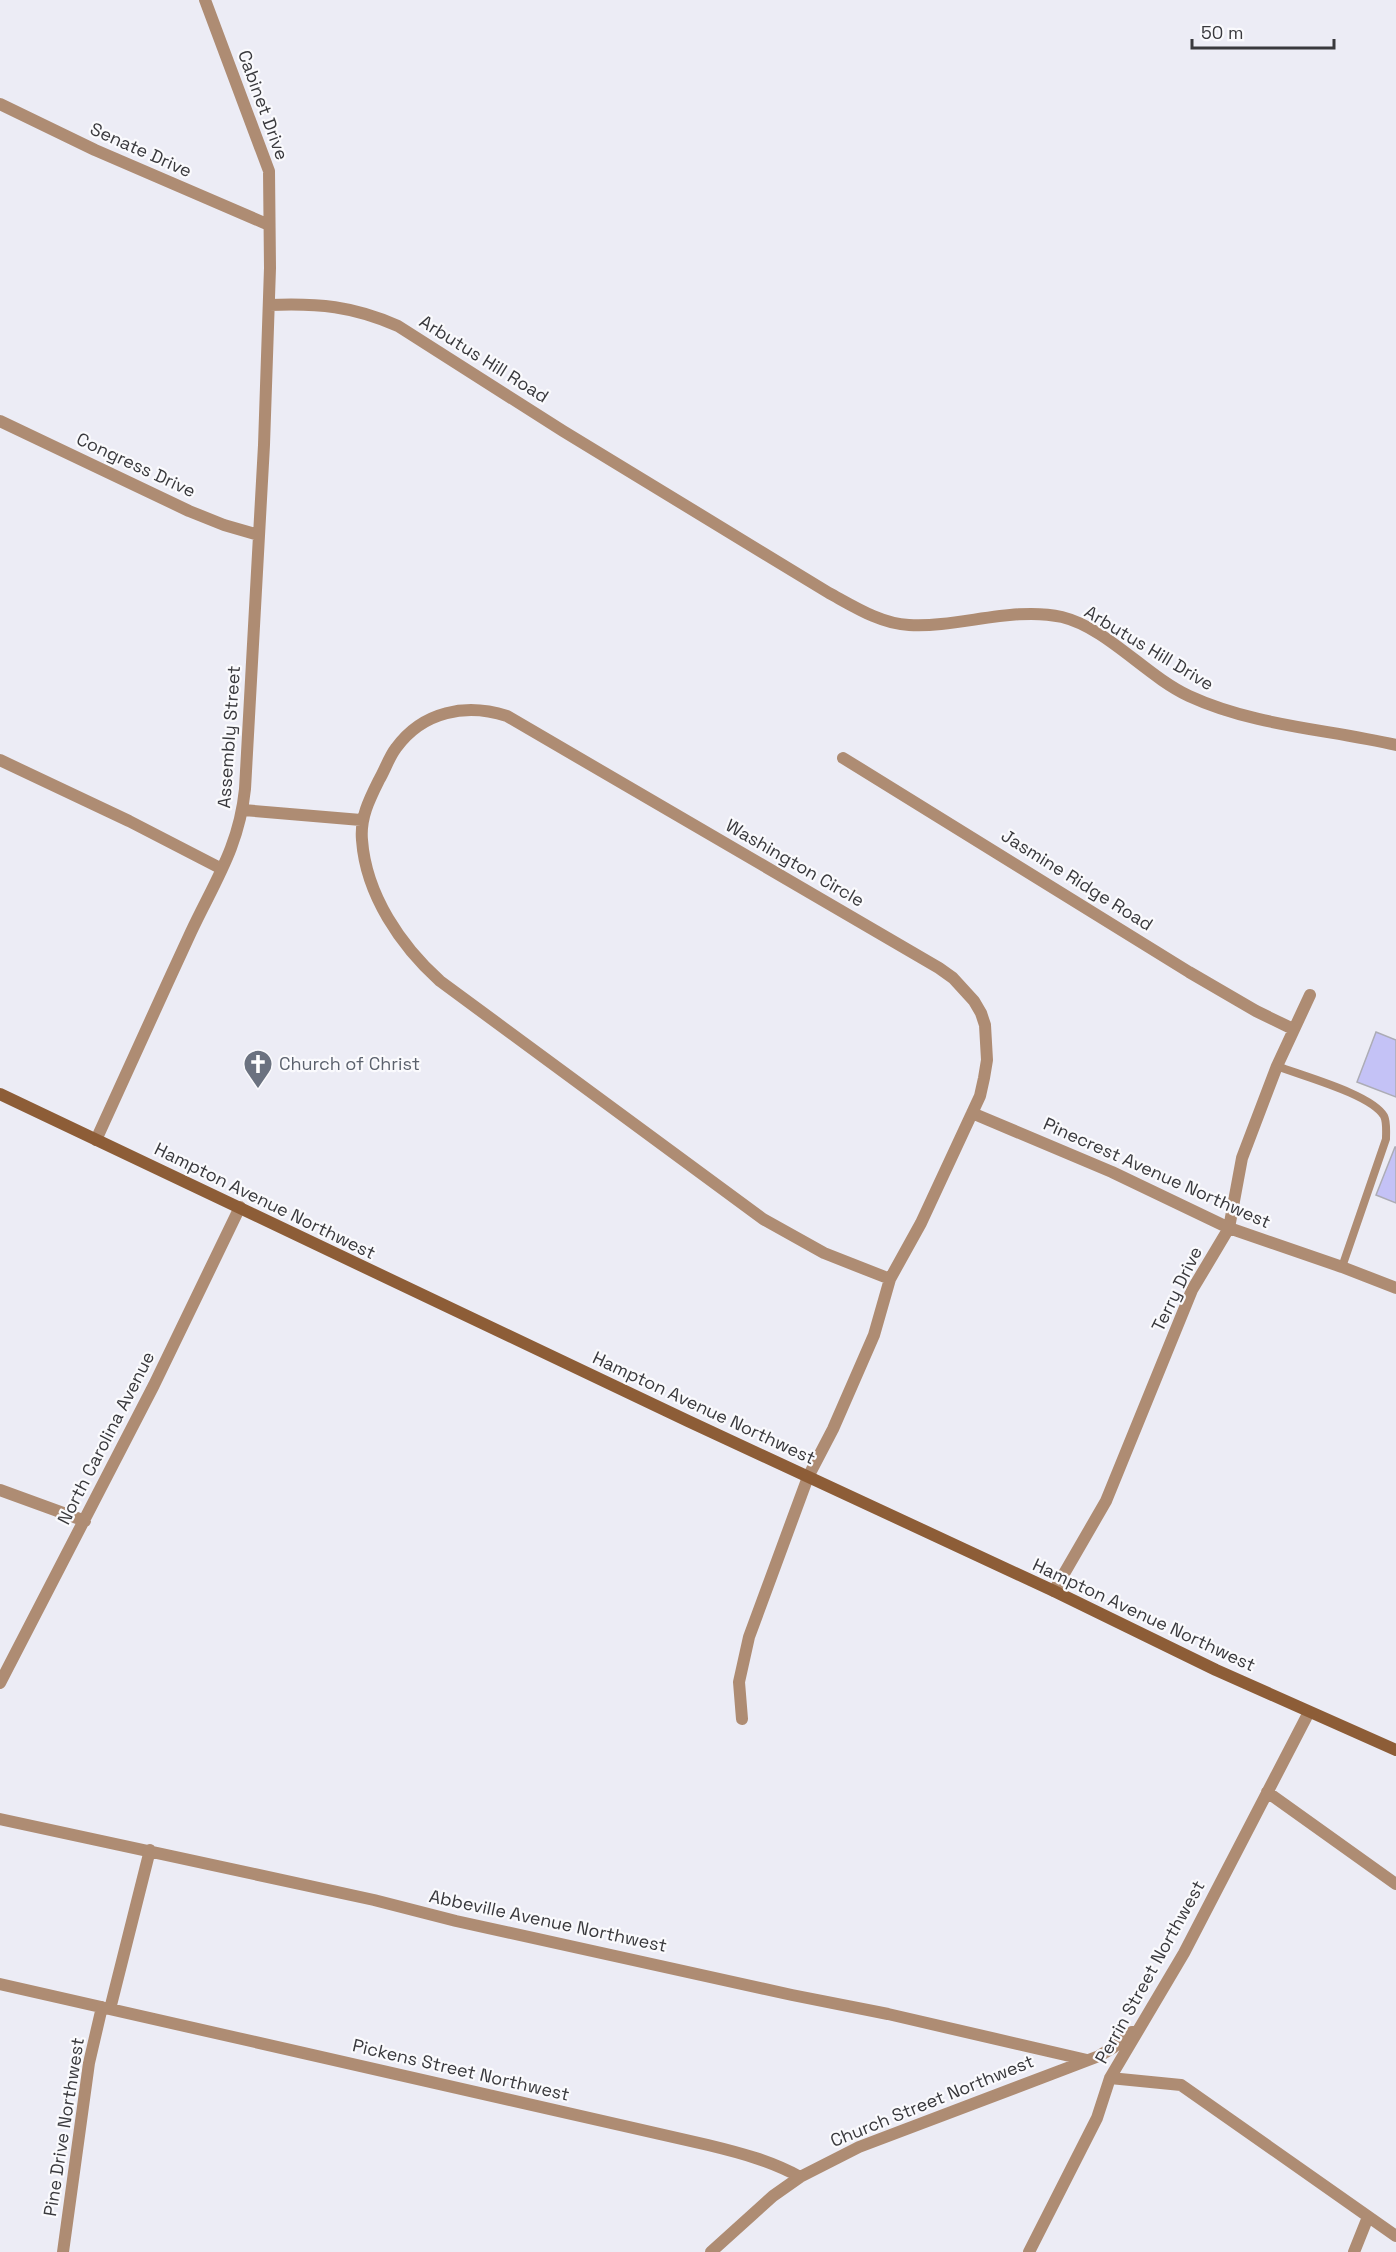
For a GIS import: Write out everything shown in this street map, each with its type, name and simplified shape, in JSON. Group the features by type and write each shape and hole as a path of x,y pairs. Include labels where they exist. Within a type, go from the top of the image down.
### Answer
{"street":[{"name":"Cabinet Drive","path":"205,0 269,171 269,305"},
{"name":"Senate Drive","path":"0,104 95,150 269,225"},
{"name":"Arbutus Hill Road","path":"269,305 328,304 376,316 398,326 664,492"},
{"name":"Assembly Street","path":"96,1140 222,869 238,832 243,810 259,535 269,305"},
{"name":"Congress Drive","path":"0,421 189,511 224,525 259,535"},
{"name":"Arbutus Hill Drive","path":"664,492 829,593 871,615 907,626 1036,614 1063,618 1094,631 1147,670 1185,694 1210,706 1236,715 1396,745"},
{"name":"Washington Circle","path":"361,820 396,749 419,725 433,717 460,710 492,712 507,716 939,968 953,978 974,1001 985,1025 987,1060 984,1078 972,1113 921,1222 890,1279 874,1335 833,1429 808,1477 749,1637 739,1682 742,1719"},
{"name":"Jasmine Ridge Road","path":"843,758 1190,972 1256,1011 1293,1029"},
{"path":"0,760 129,821 222,869"},
{"path":"243,810 361,820 365,862 380,901 409,950 440,981 763,1219 824,1253 890,1279"},
{"name":"Terry Drive","path":"1054,1591 1106,1501 1192,1290 1230,1228 1242,1158 1293,1029 1310,995"},
{"name":"Hampton Avenue Northwest","path":"0,1094 412,1291 1054,1591 1216,1670 1396,1750"},
{"name":"Pinecrest Avenue Northwest","path":"972,1113 1112,1172 1230,1228 1396,1288"},
{"name":"North Carolina Avenue","path":"0,1683 154,1385 240,1207"},
{"path":"0,1490 85,1521"},
{"name":"Perrin Street Northwest","path":"1029,2252 1097,2118 1110,2078 1184,1953 1309,1712"},
{"path":"1267,1792 1396,1884"},
{"name":"Abbeville Avenue Northwest","path":"0,1819 150,1850 374,1900 456,1921 888,2014 1087,2060"},
{"name":"Pine Drive Northwest","path":"63,2252 89,2063 150,1850"},
{"name":"Pickens Street Northwest","path":"0,1984 708,2145 755,2157 783,2167 800,2177"},
{"name":"Church Street Northwest","path":"711,2252 764,2203 800,2177 859,2147 1114,2048 1128,2037 1150,2010"},
{"path":"1110,2078 1181,2085 1396,2236"},
{"path":"1354,2252 1368,2217"}],"lane":[{"path":"1278,1066 1360,1097 1377,1108 1386,1118 1386,1139 1342,1267"}],"building":[{"path":"1376,1032 1396,1040 1396,1097 1357,1082"},
{"path":"1396,1147 1396,1203 1376,1195"}],"place":[{"name":"Church of Christ","path":"258,1090"}]}
